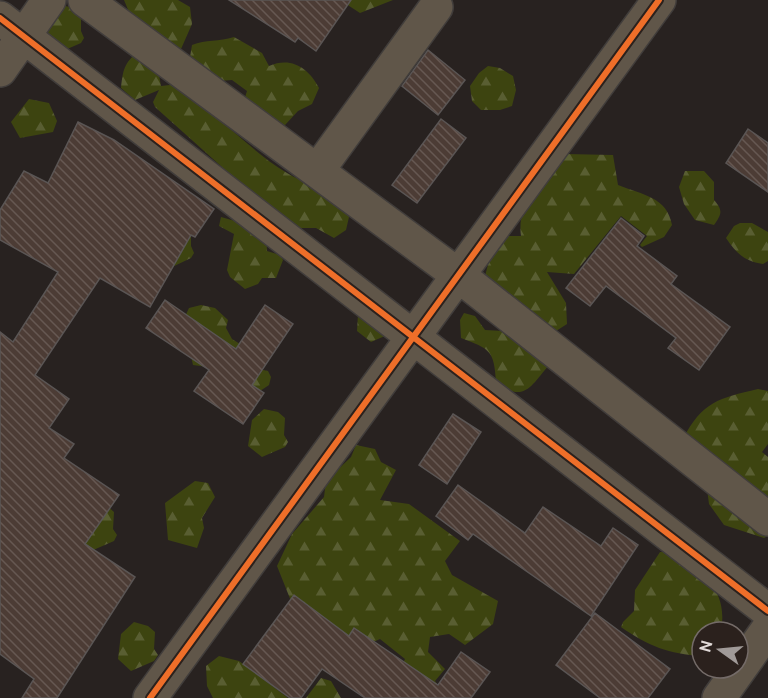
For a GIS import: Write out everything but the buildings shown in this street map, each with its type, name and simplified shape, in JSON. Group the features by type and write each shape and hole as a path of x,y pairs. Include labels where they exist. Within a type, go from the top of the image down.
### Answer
{"street":[{"path":"0,70 12,27 49,0"},
{"path":"85,0 458,275 768,519"},
{"path":"150,698 659,0"},
{"path":"318,170 436,7"},
{"path":"12,27 768,611"},
{"path":"719,698 768,629"}],"green space":[{"path":"124,0 178,0 190,7 192,24 181,49 187,56 158,70 161,86 179,84 202,107 271,163 328,192 349,217 346,230 334,238 316,228 298,228 232,176 155,107 153,102 159,90 135,100 121,88 125,67 138,52 139,36"},
{"path":"340,0 393,0 360,13"},
{"path":"60,5 75,8 81,14 81,31 84,38 81,43 58,53 44,42 45,25"},
{"path":"234,37 262,53 269,66 285,62 299,66 310,75 319,88 312,104 298,111 272,139 241,110 247,91 232,80 219,81 188,69 192,45"},
{"path":"488,66 500,68 513,76 516,90 512,106 500,110 481,110 472,101 470,86 479,73"},
{"path":"29,99 49,103 57,121 53,132 20,138 11,122"},
{"path":"565,154 613,155 618,185 659,203 665,208 672,225 664,237 642,247 640,245 647,236 621,216 574,274 547,272 566,303 567,324 553,333 485,276 493,246 508,236 521,236 523,212 527,201"},
{"path":"685,171 704,171 714,182 714,200 720,212 714,225 695,220 684,204 679,187"},
{"path":"221,217 266,230 267,251 280,255 283,260 276,278 262,278 258,284 245,289 230,277 227,270 234,234 219,226"},
{"path":"740,223 752,223 768,232 768,261 763,264 751,261 730,244 726,238 734,226"},
{"path":"191,230 191,246 194,253 191,258 168,269"},
{"path":"201,305 215,308 228,320 226,328 232,339 240,344 250,367 268,371 271,377 269,385 260,391 208,367 193,365 183,321 189,308"},
{"path":"464,313 475,316 485,330 503,331 549,365 532,385 520,392 514,392 496,382 494,363 489,352 461,338 460,320"},
{"path":"358,314 394,332 371,342 357,331"},
{"path":"758,389 768,391 768,444 762,452 768,457 768,536 764,538 724,525 709,504 706,481 683,439 705,409 732,395"},
{"path":"264,409 278,412 285,418 284,435 288,442 285,447 262,457 248,446 252,420"},
{"path":"356,445 375,449 381,462 396,470 380,500 409,504 460,541 445,561 452,575 498,601 493,624 465,645 449,634 430,637 428,652 445,669 435,681 440,688 393,684 405,659 380,639 353,651 299,621 277,566 292,534 324,497 326,481 351,457"},
{"path":"195,481 208,483 215,497 202,518 204,528 197,548 168,540 165,503"},
{"path":"107,506 114,512 113,529 117,535 114,541 91,551 77,540"},
{"path":"660,552 678,552 713,586 721,605 722,620 690,620 690,654 659,648 621,627 634,611 635,590"},
{"path":"134,622 148,626 155,632 154,649 158,655 154,661 131,671 118,659 121,634"},
{"path":"219,656 239,661 288,698 213,698 207,686 206,666"},
{"path":"321,678 331,681 341,698 306,698"}],"cycle path":[{"path":"150,698 659,0"},
{"path":"0,18 768,611"}]}
